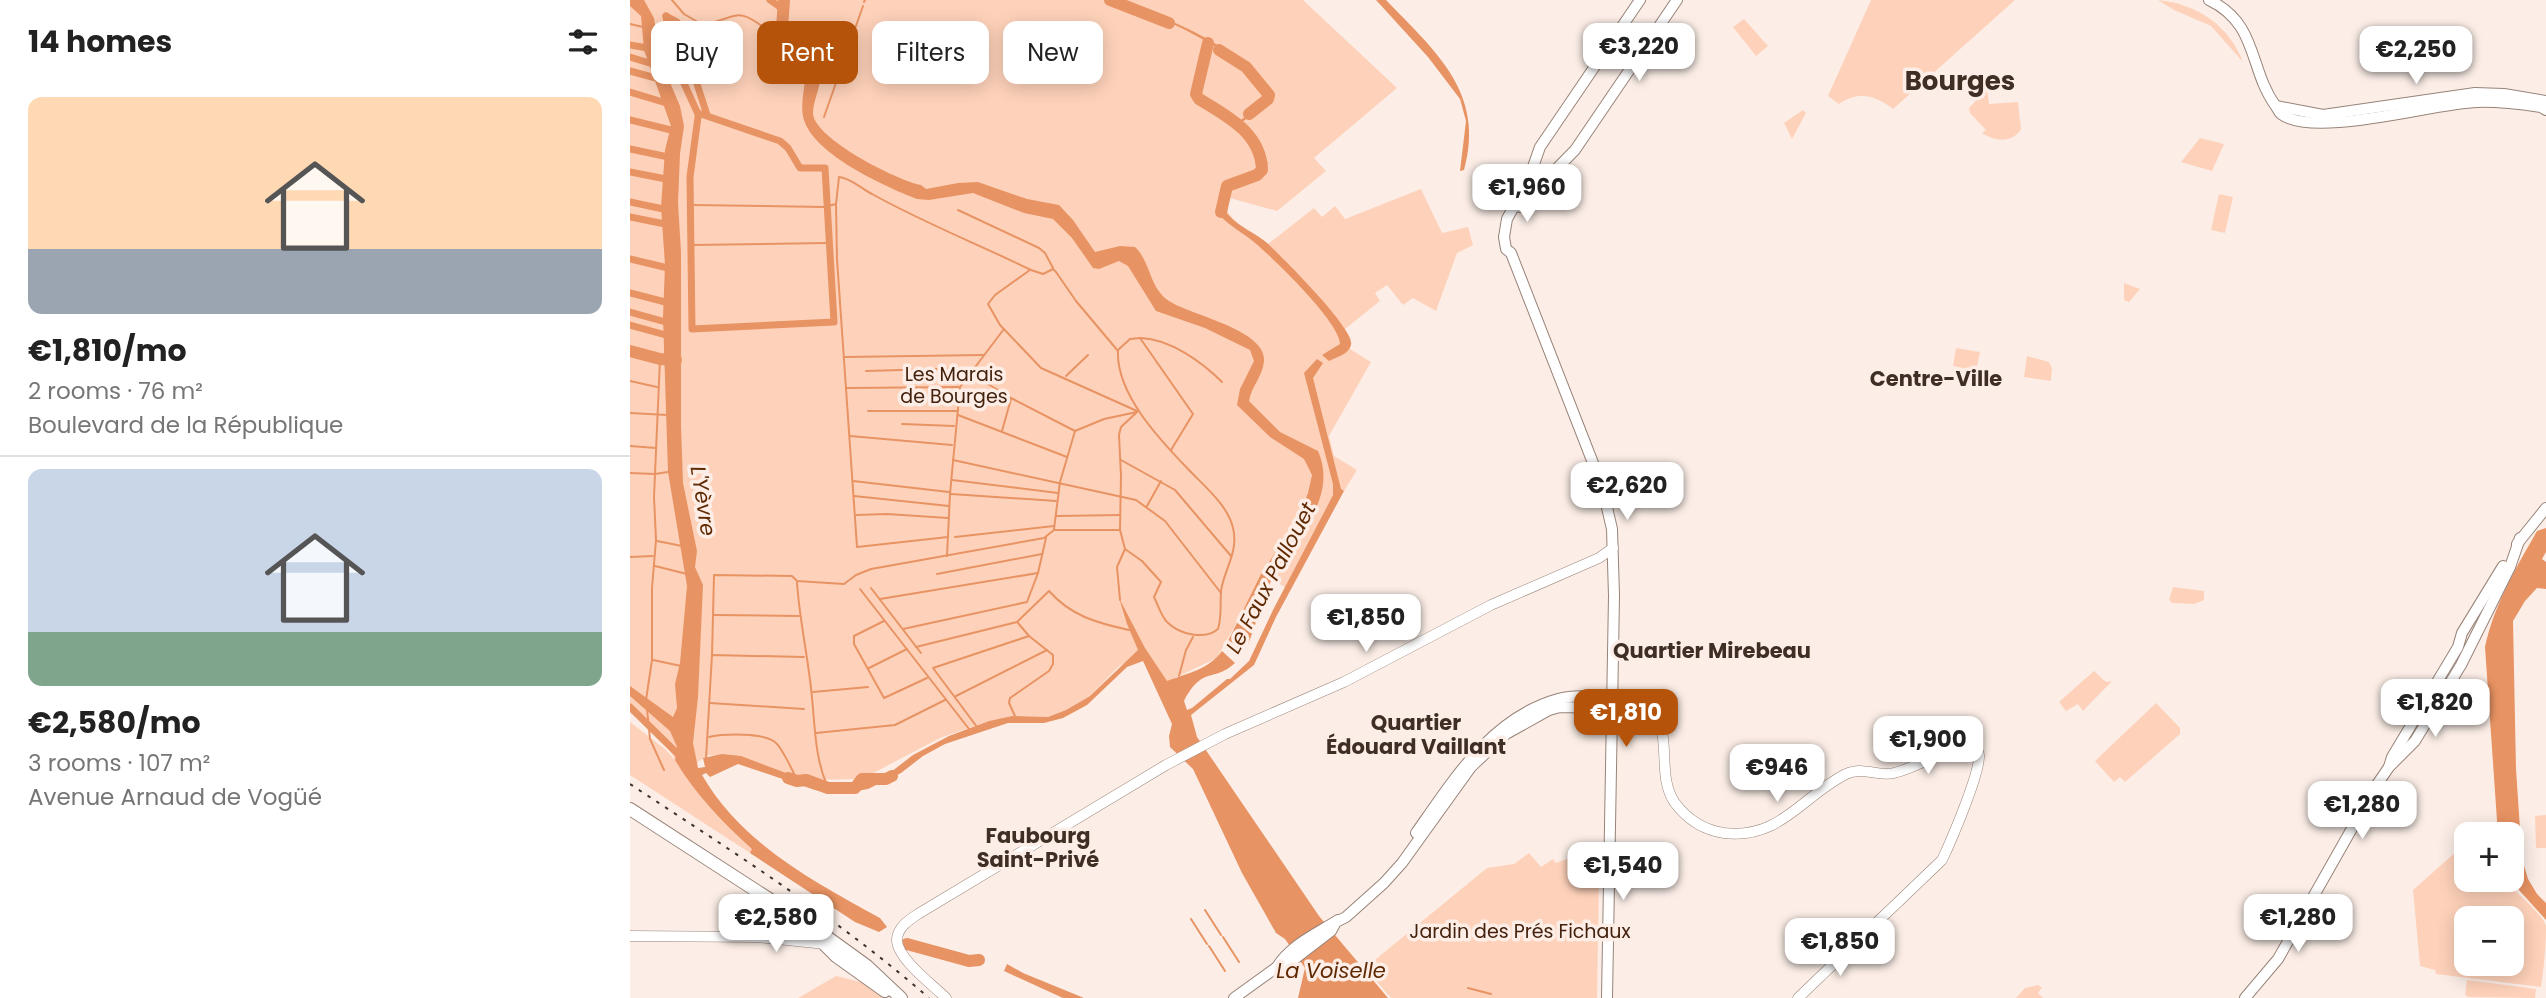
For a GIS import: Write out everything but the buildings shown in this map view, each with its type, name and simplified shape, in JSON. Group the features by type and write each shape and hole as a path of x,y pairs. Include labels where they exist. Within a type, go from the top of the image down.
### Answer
{"main road":[{"path":"1511,253 1506,248 1504,237 1507,219 1539,157 1540,147 1640,0"},
{"path":"1607,998 1612,528 1602,486 1511,253 1510,228 1514,214 1528,196 1575,150 1677,0"},
{"path":"2208,0 2224,9 2250,43 2265,88 2280,113 2290,118 2323,124 2476,102 2504,102 2546,110"},
{"path":"2276,106 2323,116 2475,93 2504,94 2546,101"},
{"path":"1539,157 1546,164 1559,168"},
{"path":"2245,998 2278,959 2322,878 2389,767 2401,750 2415,741 2461,665 2510,567 2520,538 2546,508"},
{"path":"1234,998 1277,967 1288,964 1331,926 1361,905 1398,868 1471,768 1506,734 1549,710 1612,705"},
{"path":"630,809 844,948 901,998"},
{"path":"803,921 836,957 893,992"}],"street":[{"path":"946,998 906,960 899,949 897,939 905,923 1179,758 1231,731 1344,682 1495,603 1599,558 1613,548"},
{"path":"1612,705 1656,715 1662,725 1667,789 1684,815 1704,828 1741,835 1758,832 1794,812 1845,775 1864,770 1891,774 1973,740 1978,751 1978,765 1955,833 1942,860 1798,998"},
{"path":"630,936 749,936 821,943 840,949 893,992"},
{"path":"807,943 836,957"}],"green space":[{"name":"Les Marais de Bourges","path":"630,0 1303,0 1397,88 1314,158 1326,171 1277,211 1226,197 1228,212 1233,219 1268,244 1314,208 1322,217 1335,206 1345,219 1421,189 1442,233 1468,227 1473,245 1457,253 1436,311 1413,298 1403,305 1387,285 1375,293 1380,301 1345,329 1351,339 1350,349 1371,362 1329,436 1334,456 1357,470 1344,491 1333,495 1285,587 1263,575 1217,658 1162,684 1143,652 1118,667 1090,696 1066,710 1048,717 1012,716 989,721 940,738 862,779 806,780 736,758 709,755 699,761 689,776 753,849 750,853 630,775 630,722 676,761 656,734 630,712"},
{"path":"1871,0 2015,0 1893,109 1880,100 1866,96 1853,97 1839,104 1828,96"},
{"path":"2158,0 2186,6 2210,19 2229,37 2243,62 2211,26"},
{"path":"1744,19 1768,46 1756,56 1733,27"},
{"path":"1987,89 1989,104 2018,102 2021,129 2013,137 2003,140 1987,136 1982,133 1986,130 1970,113 1969,108"},
{"path":"1803,110 1806,113 1792,139 1784,123"},
{"path":"2200,138 2224,144 2212,171 2181,162"},
{"path":"2219,194 2233,197 2225,233 2211,230"},
{"path":"2124,283 2140,289 2129,302 2124,300"},
{"path":"1956,348 1980,352 1976,371 1953,366"},
{"path":"2027,356 2049,362 2052,368 2051,381 2024,377"},
{"path":"2173,587 2204,591 2204,600 2194,604 2172,603 2169,600"},
{"path":"2094,671 2106,682 2112,681 2083,711 2078,704 2066,711 2059,702"},
{"path":"2156,703 2180,728 2180,734 2125,782 2120,777 2114,782 2095,761"},
{"path":"2546,815 2546,848 2536,848 2535,816"},
{"name":"Jardin des Prés Fichaux","path":"1529,853 1541,867 1553,859 1556,863 1570,858 1592,868 1596,881 1599,881 1597,998 1391,998 1365,968 1487,868 1514,864"},
{"path":"2454,854 2454,892 2516,892 2534,909 2546,926 2541,987 2436,974 2435,970 2420,966 2413,890"},
{"path":"836,976 865,983 884,998 798,998"},
{"path":"2467,980 2536,989 2535,998 2468,997 2465,995"},
{"path":"2038,985 2042,988 2038,993 2043,998 2016,998 2025,988"}],"water":[{"path":"630,0 644,0 654,18 654,21 651,21 651,70 644,50 641,16 630,6"},
{"path":"1109,0 1156,15 1195,32 1235,56 1265,84 1273,99 1242,122 1268,163 1263,165 1250,135 1238,122 1271,98 1249,72 1200,38 1166,21"},
{"path":"1376,0 1386,0 1422,37 1452,75 1468,118 1469,143 1464,170 1460,171 1466,121 1460,99 1428,57"},
{"path":"656,84 671,84 680,106 684,126 678,203 681,252 681,425 683,483 697,551 695,567 703,585 693,743 698,768 705,767 703,758 722,754 741,756 810,782 855,785 891,772 913,755 949,736 989,721 1012,716 1048,717 1066,710 1090,696 1138,650 1119,598 1145,648 1167,681 1204,667 1222,651 1235,663 1197,683 1184,701 1187,710 1192,708 1249,661 1333,495 1333,484 1304,373 1317,359 1323,363 1313,378 1341,489 1344,491 1276,617 1254,665 1191,715 1197,737 1319,916 1388,998 1298,998 1305,968 1285,939 1276,933 1242,873 1193,769 1170,747 1172,724 1143,661 1127,667 1087,705 1063,718 1044,723 1008,723 945,744 901,773 868,789 851,792 815,790 738,764 710,777 706,773 702,775 718,799 758,841 805,875 880,918 887,927 879,932 855,922 750,853 752,849 691,785 675,760 677,747 670,731 630,696 630,686 673,717 677,708 675,684 680,663 687,586 668,472 663,317 665,265 661,207 665,150 671,126"},
{"path":"804,84 819,84 813,113 817,123 827,134 858,157 926,189 978,182 1027,199 1059,205 1095,252 1120,246 1135,247 1162,296 1241,332 1262,350 1263,366 1249,401 1280,432 1318,451 1323,469 1323,487 1310,521 1267,590 1248,644 1242,640 1235,647 1228,641 1261,574 1298,519 1312,475 1304,459 1270,437 1237,405 1240,389 1254,361 1250,350 1205,328 1156,311 1128,266 1119,261 1099,269 1093,268 1072,238 1053,219 1024,213 973,193 929,200 917,199 870,178 822,145 811,133 804,120"},
{"path":"1219,195 1226,197 1224,209 1228,214 1266,242 1342,324 1351,345 1345,353 1329,361 1322,355 1340,344 1330,321 1275,261 1220,216"},
{"path":"2546,528 2546,552 2542,559 2546,562 2546,589 2537,588 2513,621 2520,822 2497,822 2485,647 2500,602 2537,531"},
{"path":"2524,866 2528,879 2546,903 2546,920 2521,892 2524,892"},
{"path":"1007,964 1084,998 1063,998 1004,971"}],"waterway":[{"path":"672,0 684,14 703,25 737,15 757,23"},
{"path":"770,0 784,10"},
{"name":"La Voiselle","path":"782,21 784,0"},
{"name":"Le Faux Pallouet","path":"1110,0 1169,23"},
{"path":"824,117 863,6"},
{"path":"666,16 677,22 707,115"},
{"path":"666,16 671,55 698,114"},
{"path":"630,24 643,27"},
{"name":"Le Faux Pallouet","path":"1208,43 1196,94 1199,99 1231,119 1249,136 1256,146 1262,170 1257,175 1227,186 1221,212"},
{"path":"630,45 651,49"},
{"name":"Le Faux Pallouet","path":"1219,50 1246,67 1269,95 1268,99 1249,114"},
{"path":"630,57 651,63"},
{"path":"630,71 651,77"},
{"path":"630,92 673,105"},
{"path":"698,113 780,141 788,148 800,168 825,168 834,322 692,329 690,177 698,117"},
{"path":"630,120 675,131"},
{"path":"630,149 673,158"},
{"path":"630,172 671,180"},
{"path":"948,537 857,547 837,259 836,204 839,177 1031,270 1043,274 1053,269 1056,272 1076,301 1118,351 1124,384 1142,415 1226,511 1233,528 1234,545 1221,591 1218,629 1206,634 1192,634 1185,633 1167,622 1154,597 1161,582 1142,561 1125,549"},
{"path":"630,202 668,210"},
{"path":"691,205 824,207 836,204"},
{"path":"958,210 1039,248 1053,268"},
{"path":"630,217 670,225"},
{"path":"692,245 828,243"},
{"path":"630,259 672,269"},
{"path":"1030,270 995,295 988,304 1000,325 1041,368 1137,411"},
{"path":"630,293 673,304"},
{"path":"630,312 673,324"},
{"path":"630,325 673,337"},
{"path":"947,556 960,387 1004,329"},
{"path":"1118,350 1130,339 1140,338 1193,414 1171,450"},
{"path":"1141,338 1174,347 1205,367 1222,382"},
{"path":"630,351 676,360"},
{"path":"845,357 983,355"},
{"path":"1066,376 1088,355"},
{"path":"646,700 652,660 652,588 656,540 654,497 660,359"},
{"path":"866,371 970,368"},
{"path":"970,373 1075,431"},
{"path":"630,381 657,387"},
{"path":"847,388 960,387"},
{"path":"1002,431 1011,399"},
{"path":"868,411 958,411"},
{"path":"1054,529 1060,482 1075,431 1104,419 1137,412"},
{"path":"1120,600 1117,567 1125,549 1120,530 1119,435 1121,427 1137,412"},
{"path":"630,413 667,415"},
{"path":"958,415 1067,457"},
{"path":"902,424 954,426"},
{"path":"850,436 952,445"},
{"path":"630,446 656,448"},
{"path":"953,460 1136,500 1165,521 1221,593"},
{"path":"1121,460 1175,490 1231,556"},
{"path":"630,473 668,472"},
{"path":"952,480 1058,493"},
{"path":"853,481 949,492"},
{"path":"1147,506 1161,481"},
{"path":"951,494 1056,501"},
{"path":"854,496 949,506"},
{"path":"856,515 948,518"},
{"path":"1056,516 1120,515"},
{"path":"955,537 1054,526"},
{"path":"712,655 714,575 792,576 797,581 844,584 871,569 1044,538 1054,530 1120,530"},
{"path":"903,629 1027,602 1038,573 1046,538"},
{"path":"657,541 682,546"},
{"path":"937,574 1042,554"},
{"path":"630,557 653,556"},
{"path":"655,566 687,574"},
{"path":"880,599 1038,573"},
{"path":"797,582 817,745 826,783"},
{"path":"871,588 921,653"},
{"path":"860,589 969,729"},
{"path":"916,647 1017,622 1049,591 1066,607 1085,617 1129,630"},
{"path":"714,615 799,616"},
{"path":"884,621 854,636 854,644 884,698 927,678"},
{"path":"1015,716 1009,703 1010,698 1049,671 1053,664 1053,655 1029,636 1018,623"},
{"path":"977,727 933,668 1029,636"},
{"path":"1179,676 1186,650 1193,637"},
{"path":"869,668 907,649"},
{"path":"956,696 1047,650"},
{"path":"706,759 712,655 804,657"},
{"path":"653,660 681,666"},
{"path":"813,692 868,687"},
{"path":"816,733 895,725 945,700"},
{"path":"710,703 804,709"},
{"path":"630,707 682,758"},
{"path":"647,709 650,739 664,770"},
{"path":"709,737 744,735 770,739 781,749 796,778"},
{"path":"788,778 806,780 828,788 855,788 862,779 886,779 892,776"},
{"path":"1205,910 1221,935"},
{"path":"1191,919 1207,944"},
{"path":"1223,937 1239,962"},
{"name":"L'Yèvre","path":"907,944 969,961 979,960"},
{"path":"1209,946 1225,971"},
{"path":"1468,988 1491,994"}],"railway":[{"path":"630,784 821,913 929,998"}],"district":[{"name":"Bourges","path":"1960,81"},
{"name":"Centre-Ville","path":"1936,379"},
{"name":"Quartier Mirebeau","path":"1712,651"},
{"name":"Quartier Édouard Vaillant","path":"1416,735"},
{"name":"Faubourg Saint-Privé","path":"1038,848"}]}
